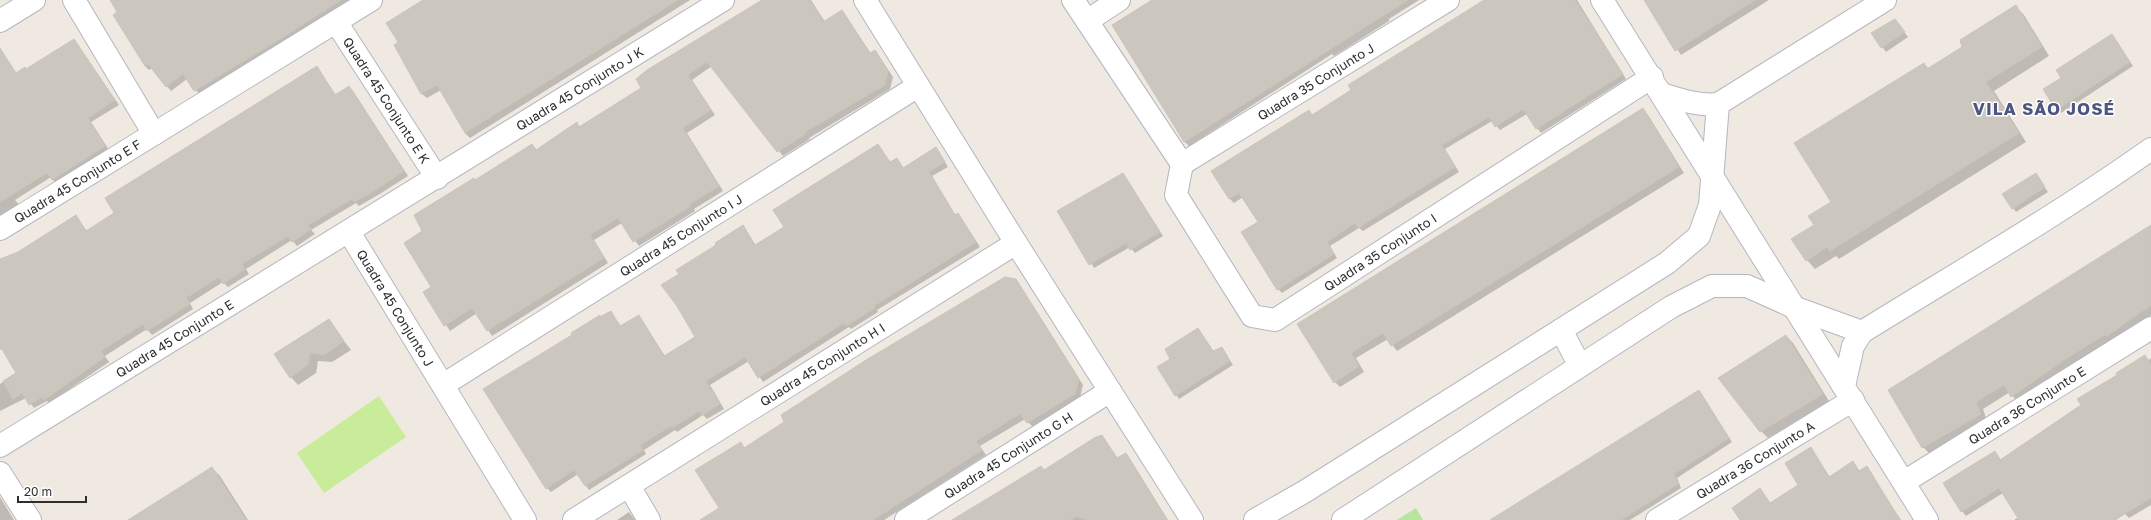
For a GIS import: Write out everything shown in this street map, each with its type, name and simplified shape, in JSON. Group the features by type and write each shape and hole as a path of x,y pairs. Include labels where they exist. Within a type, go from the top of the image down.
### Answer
{"street":[{"path":"0,22 34,0"},
{"path":"74,0 154,134"},
{"name":"Quadra 45 Conjunto E F","path":"0,230 370,0"},
{"name":"Quadra 45 Conjunto J K","path":"349,232 723,0"},
{"path":"865,0 1016,243 1192,520"},
{"path":"1073,0 1182,164"},
{"path":"1087,21 1120,0"},
{"name":"Quadra 35 Conjunto J","path":"1182,164 1448,0"},
{"path":"1602,0 1712,173 1927,520"},
{"path":"1657,86 1688,102 1706,105 1718,104 1885,0"},
{"name":"Quadra 45 Conjunto E K","path":"336,22 437,178"},
{"name":"Quadra 45 Conjunto I J","path":"442,385 918,86"},
{"name":"Quadra 35 Conjunto I","path":"1182,164 1176,195 1252,316 1275,320 1657,86"},
{"path":"1255,520 1304,492 1667,263 1698,236 1710,205 1718,104"},
{"path":"1848,393 1853,346 1862,332 1958,274 2117,173 2151,149"},
{"name":"Quadra 45 Conjunto J","path":"349,232 525,520"},
{"name":"Quadra 45 Conjunto E","path":"0,446 349,232"},
{"name":"Quadra 45 Conjunto H I","path":"574,520 1016,243"},
{"path":"1349,518 1671,307 1712,286 1747,286 1796,308 1862,332"},
{"name":"Quadra 36 Conjunto E","path":"1904,482 2151,328"},
{"path":"1561,330 1580,366"},
{"name":"Quadra 45 Conjunto G H","path":"906,520 1110,391"},
{"name":"Quadra 36 Conjunto A","path":"1657,520 1848,393"},
{"path":"0,472 30,520"},
{"path":"629,486 649,520"}],"green space":[{"path":"379,396 406,437 324,493 297,453"},
{"path":"1416,508 1423,520 1397,520"}],"building":[{"path":"110,0 341,0 194,91 183,74 166,87 148,64 145,66 113,15 117,12"},
{"path":"423,0 678,0 465,133 437,85 421,94 394,45 398,42 386,23"},
{"path":"762,0 810,0 823,22 842,10 870,53 875,50 888,71 885,85 805,132 806,134 777,152 707,62 688,75 711,110 683,128 719,186 690,204 691,206 633,242 618,218 590,235 604,258 487,331 472,308 444,326 423,292 431,287 404,243 422,231 414,215 474,178 475,180 532,144 536,150 577,122 579,127 641,88 636,79 647,70"},
{"path":"1152,0 1408,0 1184,142 1112,25"},
{"path":"1484,0 1575,0 1623,74 1536,129 1523,109 1495,127 1489,117 1442,145 1455,167 1358,228 1355,223 1327,242 1334,254 1277,290 1241,232 1258,222 1239,193 1229,199 1211,171 1309,110 1312,115 1351,90 1348,85"},
{"path":"1644,0 1755,0 1675,51"},
{"path":"2016,5 2042,47 1986,82 2019,133 1830,251 1827,247 1806,261 1791,239 1814,225 1808,216 1831,202 1794,143 1924,63 1927,69 1962,47 1960,40"},
{"path":"1895,19 1905,32 1881,48 1871,33"},
{"path":"2112,34 2130,62 2056,110 2043,89 2061,78 2056,70"},
{"path":"74,39 115,100 88,118 105,146 52,180 47,173 0,202 0,48 16,73 25,67 26,69"},
{"path":"317,66 335,95 349,86 404,171 374,191 354,202 352,199 308,225 311,229 292,242 288,236 242,264 245,269 223,284 219,277 186,298 190,304 147,331 143,324 101,351 105,357 44,400 42,397 29,405 22,393 13,399 3,381 16,373 0,346 0,259 18,252 76,215 86,231 114,213 105,198"},
{"path":"1643,108 1679,167 1391,346 1383,333 1351,353 1359,366 1334,383 1297,324"},
{"path":"878,144 890,162 897,158 903,168 936,147 945,162 929,172 955,215 958,213 976,242 874,306 875,308 846,326 844,323 758,378 745,357 706,381 720,404 702,415 699,411 672,428 671,426 640,445 643,450 585,486 574,470 546,489 483,389 572,335 571,333 600,315 600,317 611,311 620,326 639,315 664,356 695,337 677,306 661,285 679,274 676,270 716,245 715,243 743,225 755,245 784,227 773,210"},
{"path":"1123,173 1160,232 1130,250 1126,243 1089,265 1057,211"},
{"path":"2036,173 2045,187 2012,209 2002,194"},
{"path":"2151,225 2151,305 2107,336 2104,335 2067,358 2011,397 2004,385 1976,402 1981,414 1922,448 1888,390"},
{"path":"1005,277 1016,279 1079,379 1075,394 1027,423 1020,414 976,441 982,450 873,520 700,520 719,508 695,470 741,442 744,448 784,422 781,415 866,360"},
{"path":"329,319 344,341 324,355 310,353 308,365 290,378 274,354"},
{"path":"1198,328 1213,351 1222,347 1230,361 1175,396 1157,367 1170,359 1165,349"},
{"path":"1786,335 1823,394 1760,432 1718,378"},
{"path":"2145,355 2151,365 2151,498 2114,520 2019,520 1999,488 1961,512 1943,483 1995,451 2000,460 2081,405 2077,399 2117,375 2116,373"},
{"path":"1699,390 1729,438 1674,474 1678,484 1621,520 1490,520"},
{"path":"1102,435 1117,458 1126,453 1167,520 1086,520 1078,516 1071,520 952,520 1041,466 1044,470 1094,438"},
{"path":"1811,447 1829,477 1853,461 1859,471 1867,466 1900,520 1740,520 1732,508 1760,488 1770,503 1798,485 1785,463"},
{"path":"212,467 246,520 128,520"}],"district":[{"name":"VILA SÃO JOSÉ","path":"2044,108"}]}
